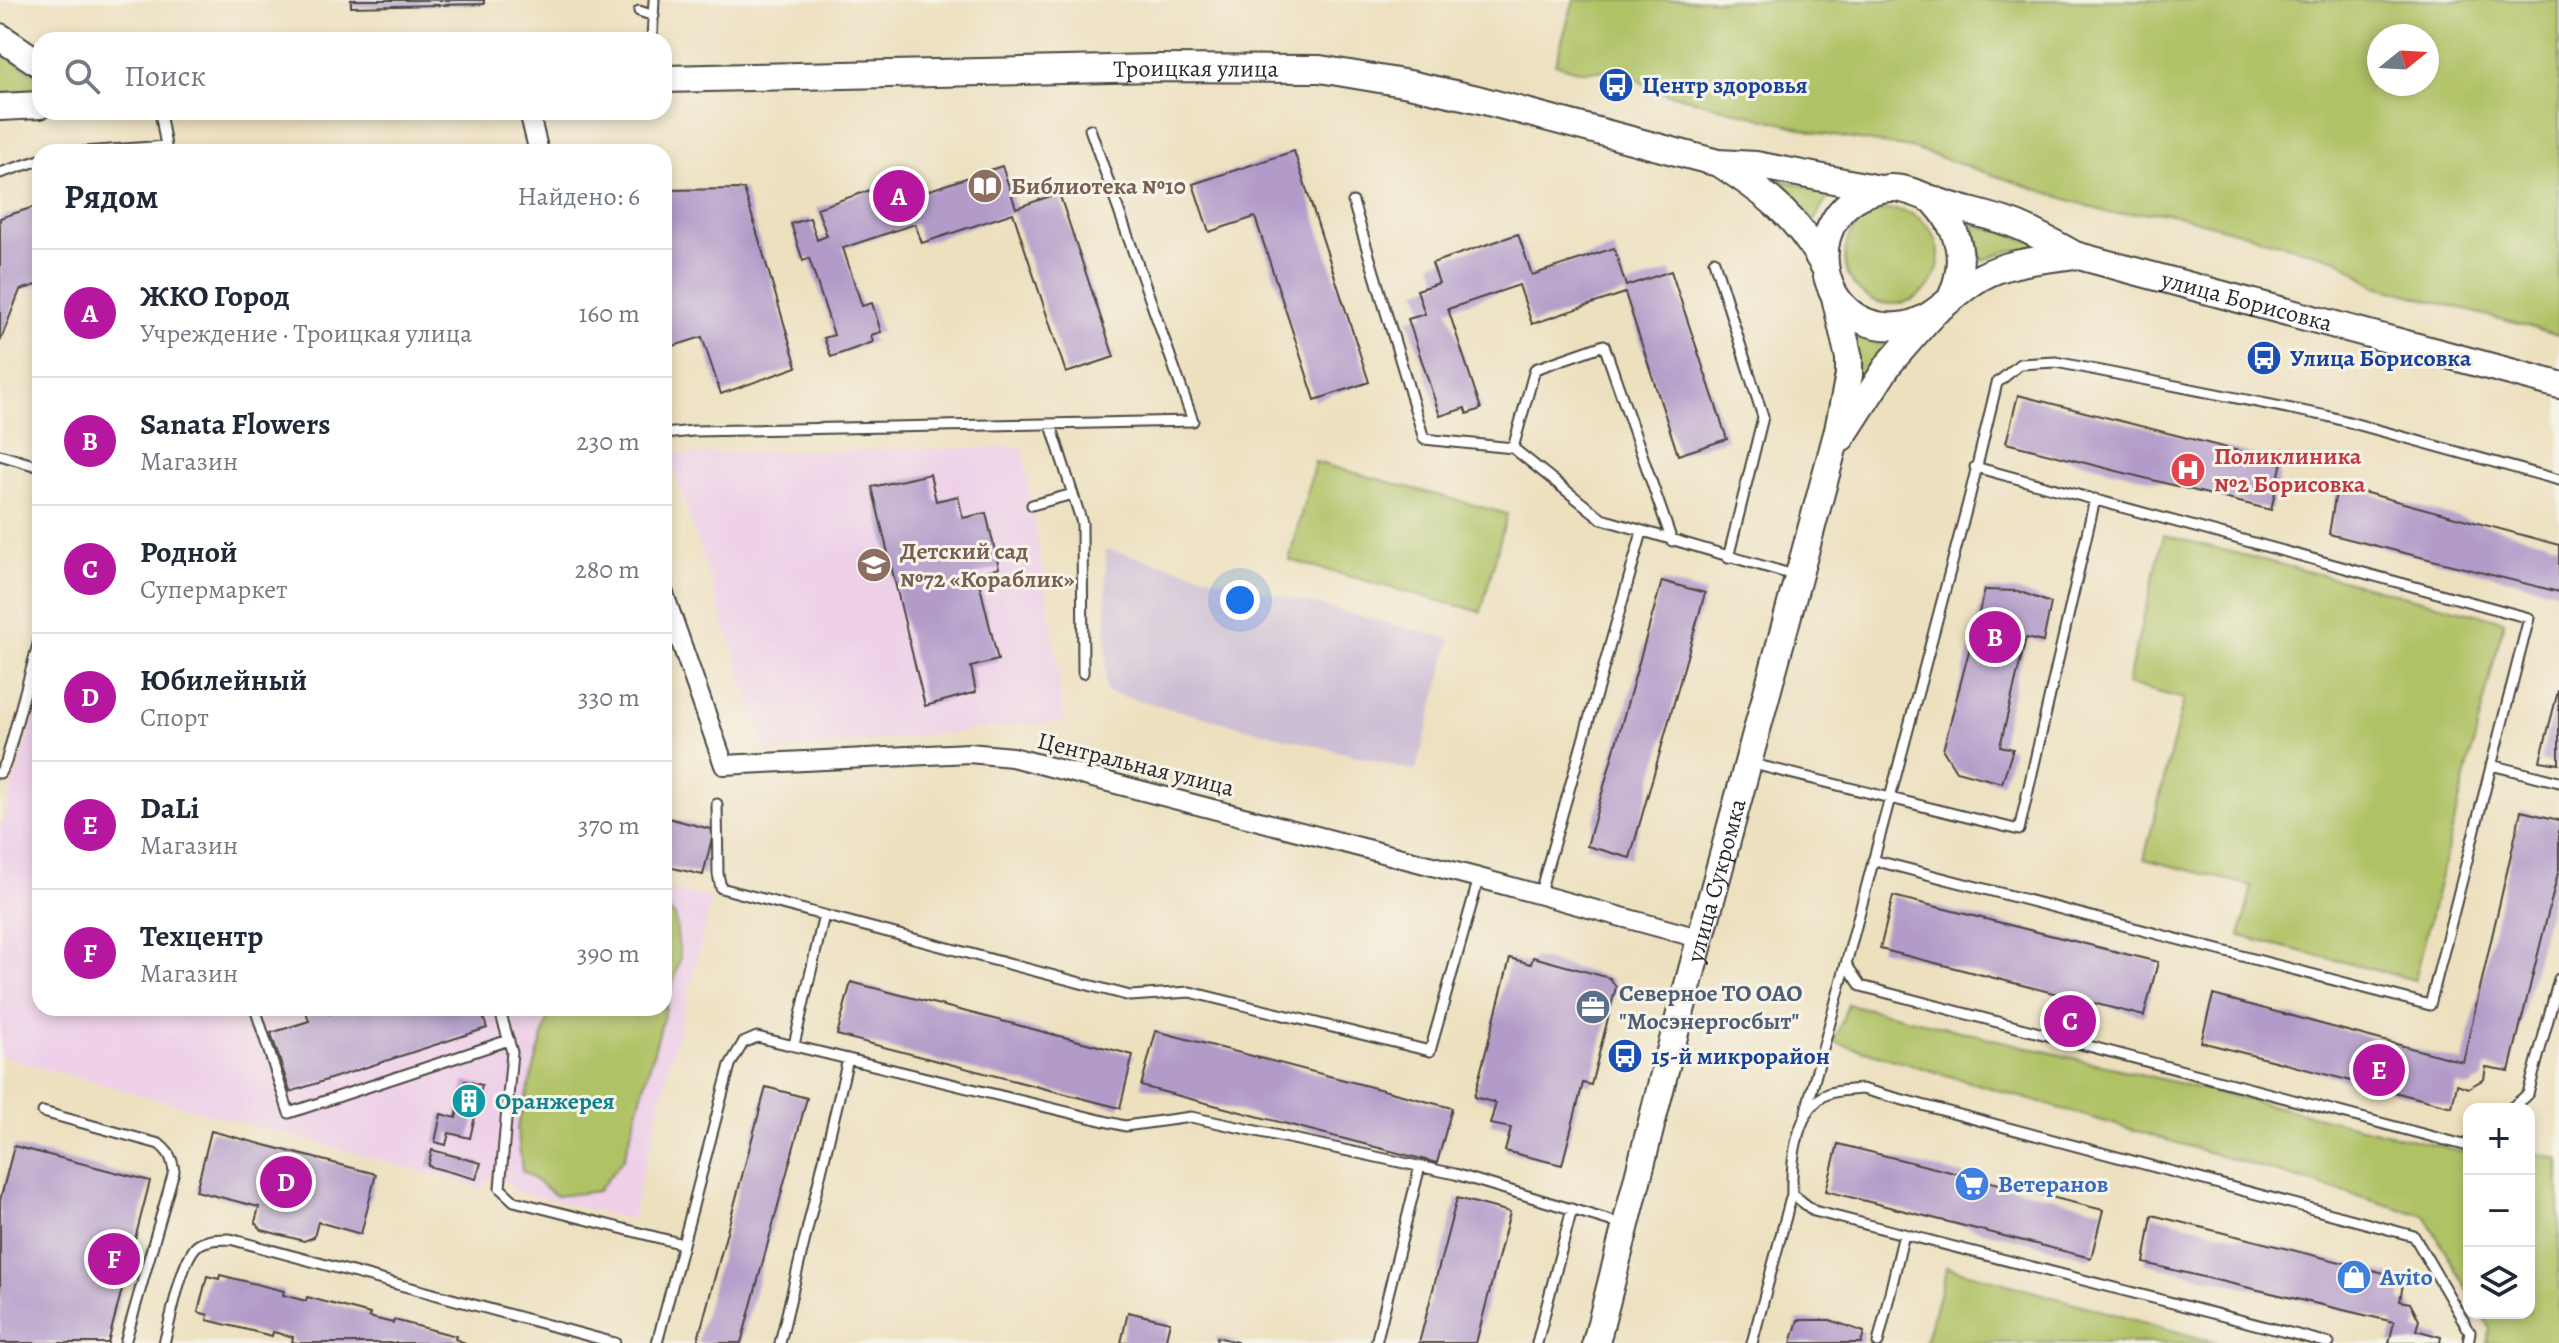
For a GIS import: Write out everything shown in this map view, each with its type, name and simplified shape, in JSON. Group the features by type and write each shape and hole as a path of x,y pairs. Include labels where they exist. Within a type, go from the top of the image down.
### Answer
{"street":[{"path":"0,37 32,59"},
{"name":"Троицкая улица","path":"672,79 1156,68 1320,69 1477,99 1718,163 1756,165 1880,189"},
{"path":"0,107 32,105"},
{"path":"531,120 537,144"},
{"name":"Троицкая улица","path":"1718,163 1784,210 1803,231 1824,266"},
{"path":"1880,189 1905,189 2021,227 2075,255 2028,261 1983,275 1930,317 1899,326 1885,326 1865,320 1847,310 1835,297 1824,266 1828,236 1842,210 1854,200 1880,189"},
{"path":"1933,200 1947,215 1960,243 1959,274 1951,298"},
{"name":"улица Борисовка","path":"2075,255 2559,385"},
{"name":"улица Сукромка","path":"1596,1343 1666,1066 1830,464 1849,375 1847,346 1835,297"},
{"name":"улица Сукромка","path":"1830,464 1844,433 1889,364 1930,317"},
{"name":"Центральная улица","path":"672,627 724,765 969,753 1012,757 1702,939"}],"lane":[{"path":"653,32 654,0"},
{"path":"639,11 654,16"},
{"path":"161,120 165,144"},
{"path":"672,433 1193,421 1090,129"},
{"path":"0,173 32,163"},
{"path":"1353,202 1424,439 1513,448 1602,519 1800,577"},
{"path":"1714,261 1763,417 1728,558"},
{"path":"1513,448 1535,369 1604,345 1672,541"},
{"path":"1752,1343 1792,1194 1791,1163 1969,499 1997,383 2020,364 2056,362 2327,416 2559,480"},
{"path":"1051,425 1082,523 1083,673"},
{"path":"0,455 32,465"},
{"path":"1873,860 2430,1005 2529,618 1975,467"},
{"path":"1032,505 1073,494"},
{"path":"1749,763 1888,800 2019,830 2095,499"},
{"path":"1539,896 1642,532"},
{"path":"0,773 6,762 32,666"},
{"path":"2491,765 2559,782"},
{"path":"717,804 721,888 1130,996 1190,992 1430,1051 1479,878"},
{"path":"794,1045 824,915"},
{"path":"1846,964 1861,986 2463,1145"},
{"path":"2517,1103 2528,1094 2559,979"},
{"path":"258,1016 289,1113 509,1040"},
{"path":"502,1016 512,1052 500,1188 514,1201 683,1244"},
{"path":"657,1343 736,1051 743,1043 757,1037 1125,1126 1191,1117 1420,1166 1627,1225"},
{"path":"780,1343 848,1059"},
{"path":"1805,1114 1828,1094 1862,1089 2414,1236 2470,1332 2468,1343"},
{"path":"43,1112 159,1144 168,1151 172,1161 174,1171 125,1343"},
{"path":"1376,1343 1420,1166"},
{"path":"1792,1194 1814,1211 2329,1343"},
{"path":"1537,1343 1572,1209"},
{"path":"1878,1343 1904,1234"},
{"path":"164,1343 187,1260 200,1244 230,1239 615,1343"}],"shaded area":[{"name":"Детский сад №72 «Кораблик»","path":"1022,447 1052,625 1064,721 766,752 672,463 672,454"},
{"path":"1106,549 1451,640 1416,771 1106,692"},
{"path":"32,723 32,1016 672,1016 672,890 712,898 631,1220 514,1190 507,1181 488,1179 484,1189 0,1056 0,827"}],"green space":[{"path":"1574,0 2559,0 2559,335 2376,286 2337,259 2165,212 2112,214 1911,148 1827,135 1650,89 1633,76 1618,71 1578,71 1555,64"},
{"path":"0,52 32,73 32,93 0,95"},
{"path":"1773,178 1833,193 1814,221 1801,205 1772,181"},
{"path":"1892,210 1910,214 1925,224 1935,239 1939,257 1935,275 1925,290 1910,300 1892,304 1874,300 1859,290 1849,275 1845,257 1849,239 1859,224 1874,214"},
{"path":"1974,224 2038,243 2037,248 2008,251 1981,261"},
{"path":"1856,337 1888,344 1852,404"},
{"path":"1315,462 1507,514 1481,612 1289,560"},
{"path":"2164,535 2504,621 2415,980 2240,936 2252,886 2144,859 2184,699 2127,684"},
{"path":"672,914 675,916 680,958 672,987"},
{"path":"1848,1004 2463,1152 2463,1282 2425,1216 1834,1042"},
{"path":"549,1016 664,1016 624,1158 598,1191 556,1196 522,1170 517,1128"},
{"path":"2535,1153 2559,1159 2559,1343 2487,1343 2490,1329 2484,1319 2535,1319"},
{"path":"1947,1267 2217,1343 1925,1343"}],"building":[{"path":"351,0 484,0 484,4 351,7"},
{"path":"1294,151 1369,382 1315,400 1255,217 1209,232 1193,184"},
{"path":"1002,166 1016,208 1059,193 1114,357 1066,373 1013,213 922,243 915,224 843,248 862,306 872,303 881,332 871,335 873,342 831,357 824,338 834,335 809,258 803,261 791,224 810,218 817,240 827,236 817,208 909,177 915,195"},
{"path":"744,189 797,367 721,394 702,337 672,346 672,190"},
{"path":"32,208 32,286 20,290 0,342 0,218"},
{"path":"1518,234 1532,275 1614,248 1626,286 1671,271 1727,439 1678,455 1625,293 1532,324 1519,285 1448,309 1481,409 1467,414 1465,408 1440,416 1408,319 1425,314 1417,290 1439,283 1432,263"},
{"path":"2018,395 2282,462 2271,510 2006,443"},
{"path":"930,474 936,501 958,496 963,518 986,513 999,568 977,574 998,660 971,667 976,692 925,706 872,487"},
{"path":"2337,485 2559,545 2559,592 2329,534"},
{"path":"1662,581 1705,593 1630,858 1587,846"},
{"path":"1985,590 2018,591 2051,603 2043,642 2026,638 2000,746 2013,749 2002,783 1956,771 1943,750"},
{"path":"2559,691 2559,764 2540,761"},
{"path":"2521,811 2559,820 2559,869 2509,1071 2486,1067 2484,1079 2468,1088 2457,1084 2452,1107 2201,1042 2213,995 2463,1062"},
{"path":"672,819 714,830 703,875 672,868"},
{"path":"1893,896 2158,962 2144,1016 1880,949"},
{"path":"1533,957 1610,978 1616,987 1591,1085 1583,1083 1562,1165 1505,1151 1511,1128 1490,1124 1496,1103 1474,1097 1510,958 1531,964"},
{"path":"851,982 1133,1055 1120,1108 837,1035"},
{"path":"307,1016 483,1016 487,1028 290,1092 271,1033 309,1021"},
{"path":"1156,1031 1452,1108 1437,1163 1141,1086"},
{"path":"465,1081 482,1085 470,1138 449,1133 446,1145 435,1142 441,1114 456,1118"},
{"path":"766,1087 807,1098 741,1343 697,1343"},
{"path":"211,1131 376,1174 361,1234 318,1222 314,1237 304,1241 262,1230 255,1222 259,1207 196,1191"},
{"path":"1838,1144 2103,1210 2091,1258 1826,1191"},
{"path":"14,1146 150,1181 108,1343 0,1343 0,1201"},
{"path":"432,1150 481,1163 476,1179 428,1166"},
{"path":"1457,1198 1510,1212 1476,1343 1419,1343"},
{"path":"2152,1215 2404,1278 2400,1301 2410,1303 2419,1320 2416,1330 2441,1337 2440,1343 2389,1343 2394,1322 2144,1263"},
{"path":"220,1275 284,1291 283,1295 306,1301 307,1297 370,1314 369,1317 393,1323 394,1320 456,1336 455,1339 465,1343 298,1343 292,1342 293,1337 273,1332 272,1336 207,1320 208,1315 198,1312 207,1276 219,1279"},
{"path":"1128,1312 1170,1322 1165,1343 1121,1343"},
{"path":"1798,1320 1830,1320 1864,1332 1861,1343 1791,1343"},
{"path":"1217,1337 1237,1342 1237,1343 1216,1343"}],"place":[{"name":"Центр здоровья","path":"1616,85"},
{"name":"Библиотека №10","path":"985,186"},
{"name":"ЖКО Город","path":"899,196"},
{"name":"Улица Борисовка","path":"2264,358"},
{"name":"Поликлиника №2 Борисовка","path":"2188,470"},
{"name":"Детский сад №72 «Кораблик»","path":"874,565"},
{"name":"Sanata Flowers","path":"1995,637"},
{"name":"Северное ТО ОАО \"Мосэнергосбыт\"","path":"1593,1007"},
{"name":"Родной","path":"2070,1021"},
{"name":"15-й микрорайон","path":"1625,1056"},
{"name":"DaLi","path":"2379,1070"},
{"name":"Оранжерея","path":"469,1101"},
{"name":"Юбилейный","path":"286,1182"},
{"name":"Ветеранов","path":"1972,1184"},
{"name":"Техцентр","path":"114,1259"},
{"name":"Avito","path":"2354,1277"}]}
